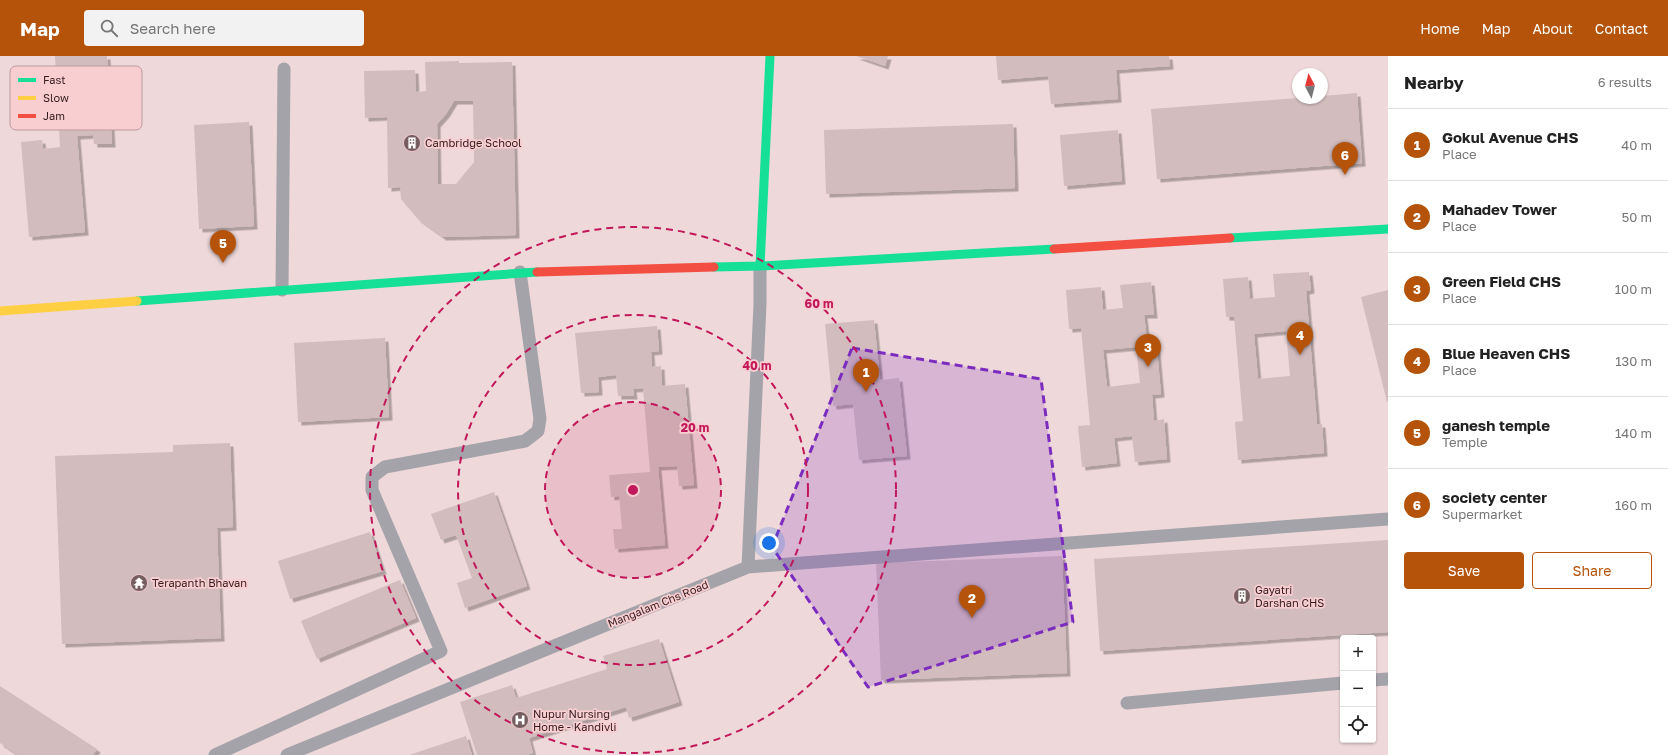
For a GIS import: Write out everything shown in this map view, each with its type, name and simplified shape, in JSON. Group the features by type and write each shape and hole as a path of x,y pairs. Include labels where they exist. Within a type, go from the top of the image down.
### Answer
{"street":[{"path":"760,266 770,56"},
{"path":"0,311 520,272 760,266 1388,229"}],"lane":[{"path":"282,290 284,69"},
{"path":"748,567 760,304 760,266"},
{"path":"215,755 441,651 372,490 372,477 386,467 525,441 538,431 540,419 520,272"},
{"name":"Mangalam Chs Road","path":"287,755 748,567 1388,519"},
{"path":"1376,680 1388,679"},
{"path":"1127,703 1340,683"}],"highlighted area":[{"path":"852,348 1041,379 1073,622 868,687 772,547"}],"building":[{"path":"55,56 107,56 108,66 56,66"},
{"path":"856,56 888,56 885,66"},
{"path":"996,56 1169,56 1170,66 1116,70 1118,99 1051,104 1048,76 998,80"},
{"name":"Cambridge School","path":"425,62 512,62 516,235 443,237 418,219 401,199 400,187 388,188 387,117 365,118 364,71 415,70 416,92 426,91","holes":["454,101 473,101 474,162 456,184 438,184 437,124 446,114"]},
{"path":"1357,93 1362,163 1157,179 1151,109 1292,98 1292,104 1328,104 1328,95"},
{"path":"249,122 254,226 199,229 194,125"},
{"path":"1013,124 1015,188 826,194 824,130"},
{"path":"59,130 111,130 112,144 94,144 93,135 77,136 85,232 29,237 21,142 42,140 43,149 60,147"},
{"path":"1118,130 1122,181 1064,186 1060,135"},
{"path":"1309,272 1311,290 1306,291 1317,424 1322,424 1324,453 1238,460 1235,422 1243,421 1234,317 1226,317 1223,279 1248,277 1250,299 1275,297 1273,274","holes":["1286,331 1290,376 1258,379 1254,334"]},
{"path":"1151,282 1154,315 1144,315 1147,340 1156,339 1161,394 1152,395 1154,421 1164,419 1167,459 1135,462 1132,436 1114,438 1117,463 1082,467 1078,426 1090,425 1081,328 1069,329 1066,290 1101,287 1103,310 1123,308 1120,285","holes":["1136,347 1140,383 1107,387 1103,350"]},
{"path":"1388,290 1388,401 1387,402 1361,297"},
{"path":"874,320 880,380 899,378 907,456 859,460 853,404 833,406 825,324"},
{"path":"657,326 659,351 651,352 652,367 661,366 662,386 685,384 694,485 679,486 677,466 658,467 665,545 615,549 613,529 622,529 619,496 611,497 609,475 650,472 643,388 633,389 634,396 618,396 616,375 598,377 599,392 581,393 575,333"},
{"path":"385,338 389,417 298,422 294,343"},
{"name":"Terapanth Bhavan","path":"230,443 233,527 217,528 221,638 62,644 55,456 173,452 173,445"},
{"path":"494,492 527,586 465,608 457,583 472,578 456,535 441,540 431,514"},
{"path":"370,532 383,571 290,599 278,561"},
{"name":"Gayatri Darshan CHS","path":"1388,540 1388,632 1100,651 1094,559"},
{"path":"1062,556 1067,673 881,680 876,563"},
{"path":"400,580 416,618 317,659 301,621"},
{"path":"659,639 679,702 629,718 626,707 529,738 533,753 526,755 477,755 460,702 512,685 516,698 607,669 603,656"},
{"path":"0,686 97,749 93,755 18,755 0,743"},
{"path":"466,736 472,755 409,755"}],"traffic: fast":[{"path":"760,266 770,56"},
{"path":"1230,238 1388,229"},
{"path":"714,267 760,266 1054,249"},
{"path":"137,301 537,272"}],"traffic: slow":[{"path":"0,311 137,301"}],"traffic: jam":[{"path":"1054,249 1230,238"},
{"path":"537,272 714,267"}],"place":[{"name":"Cambridge School","path":"412,143"},
{"name":"society center","path":"1345,175"},
{"name":"ganesh temple","path":"223,263"},
{"name":"Blue Heaven CHS","path":"1300,355"},
{"name":"Green Field CHS","path":"1148,367"},
{"name":"Gokul Avenue CHS","path":"866,392"},
{"name":"Terapanth Bhavan","path":"139,583"},
{"name":"Gayatri Darshan CHS","path":"1242,596"},
{"name":"Mahadev Tower","path":"972,618"},
{"name":"Nupur Nursing Home - Kandivli","path":"520,720"}]}
